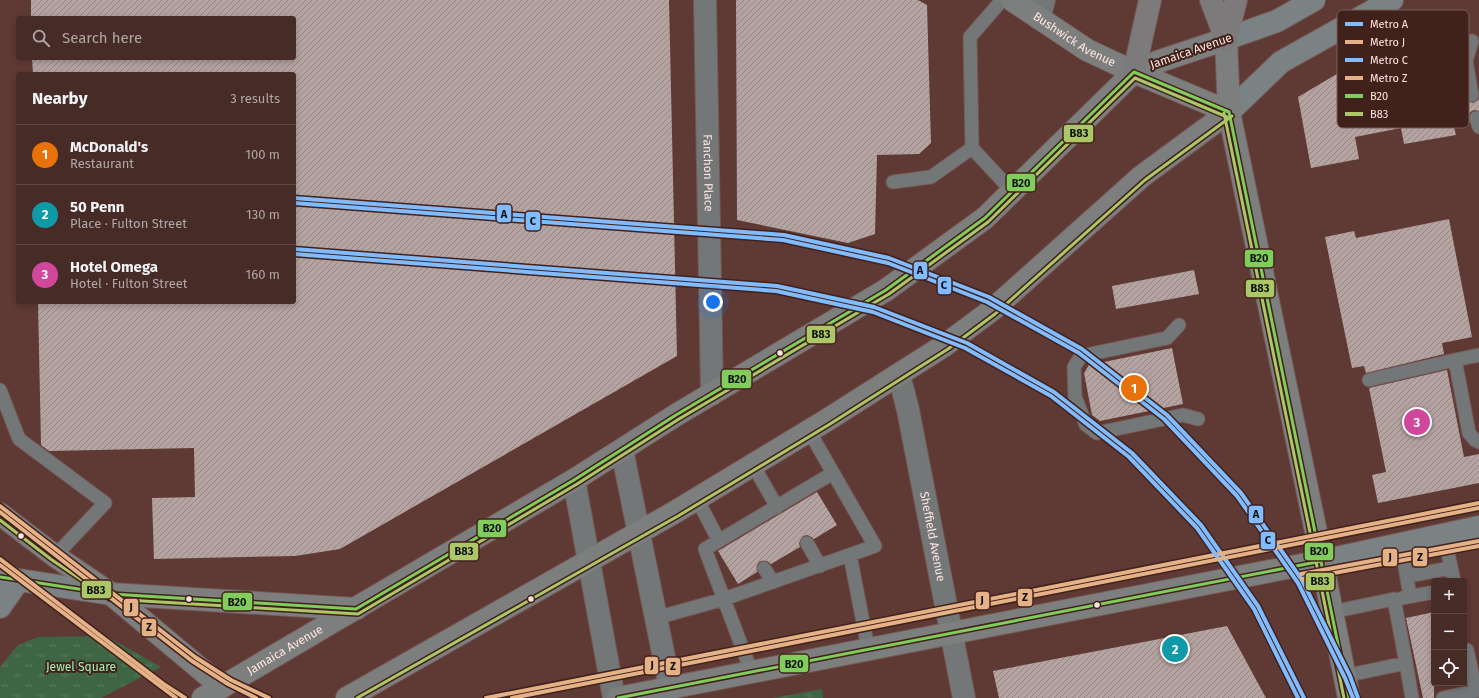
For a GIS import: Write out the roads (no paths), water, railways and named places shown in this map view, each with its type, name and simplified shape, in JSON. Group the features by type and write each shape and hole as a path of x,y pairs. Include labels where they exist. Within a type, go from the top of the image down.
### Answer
{"highway":[{"path":"1134,72 1150,0"},
{"path":"1211,0 1226,39"},
{"path":"1226,39 1236,0"}],"main road":[{"name":"Bushwick Avenue","path":"1012,0 1042,9 1087,50 1134,72 1229,112"},
{"name":"Jamaica Avenue","path":"203,698 226,693 356,609 574,480 712,394 886,290 985,218 1134,72 1157,62 1277,21 1314,0"},
{"path":"1374,10 1392,0"},
{"path":"347,698 589,562 697,499 809,431 945,345 992,310 1142,176 1229,112 1282,62 1337,31"},
{"path":"1226,39 1229,112 1322,561 1348,698"},
{"path":"0,514 55,556 111,594 226,693"},
{"path":"618,698 868,648 1322,561 1479,527"},
{"path":"0,607 10,578 111,594 356,609"}],"street":[{"name":"Fanchon Place","path":"705,0 712,394"},
{"name":"Sheffield Avenue","path":"899,375 908,410 964,698"},
{"path":"622,450 640,532 670,687"},
{"path":"574,480 614,698"}],"lane":[{"path":"1002,0 970,37 972,148 1012,191"},
{"path":"1469,51 1472,41"},
{"path":"1469,78 1472,95"},
{"path":"893,182 931,177 972,148"},
{"path":"1179,325 1167,338 1081,356 1074,367 1075,397 1086,425 1097,433 1183,415 1198,419"},
{"path":"1369,380 1479,355"},
{"path":"1455,360 1469,433 1479,442"},
{"path":"0,390 18,439 105,503 55,556"},
{"path":"656,618 724,599 875,546 809,431"},
{"path":"753,465 783,506"},
{"path":"751,671 705,549 719,541 742,532 833,473"},
{"path":"697,499 719,541"},
{"path":"1444,535 1453,578"},
{"path":"807,543 820,566"},
{"path":"1401,544 1410,596"},
{"path":"850,555 868,648"},
{"path":"764,568 773,582"},
{"path":"1407,576 1451,568"},
{"path":"1332,612 1431,592"},
{"path":"1394,599 1407,647 1406,663 1412,698"},
{"path":"1443,698 1476,691 1467,650"},
{"path":"1344,676 1406,663"}],"metro line":[{"name":"A","path":"296,198 784,235 889,258 989,297 1082,349 1167,415 1241,493 1302,580 1350,676 1358,698"},
{"name":"C","path":"296,203 783,240 888,263 987,302 1079,353 1164,419 1237,496 1298,583 1345,678 1353,698"},
{"name":"A","path":"296,249 777,286 874,307 967,343 1054,392 1132,453 1201,525 1258,606 1304,698"},
{"name":"C","path":"296,254 776,291 873,312 965,348 1051,396 1129,457 1197,528 1254,609 1298,698"},
{"name":"J","path":"486,698 1479,503"},
{"name":"J","path":"0,506 195,657 231,680 269,698"},
{"name":"Z","path":"512,698 1479,508"},
{"name":"Z","path":"0,512 192,661 228,684 256,698"},
{"name":"J","path":"1301,574 1479,541"},
{"name":"Z","path":"1302,579 1479,546"},
{"name":"J","path":"0,559 165,685 185,698"},
{"name":"Z","path":"0,565 176,698"}],"place":[{"name":"McDonald's","path":"1134,388"},
{"name":"Hotel Omega","path":"1417,422"},
{"name":"50 Penn","path":"1175,649"}],"park label":[{"name":"Jewel Square","path":"81,667"}]}
